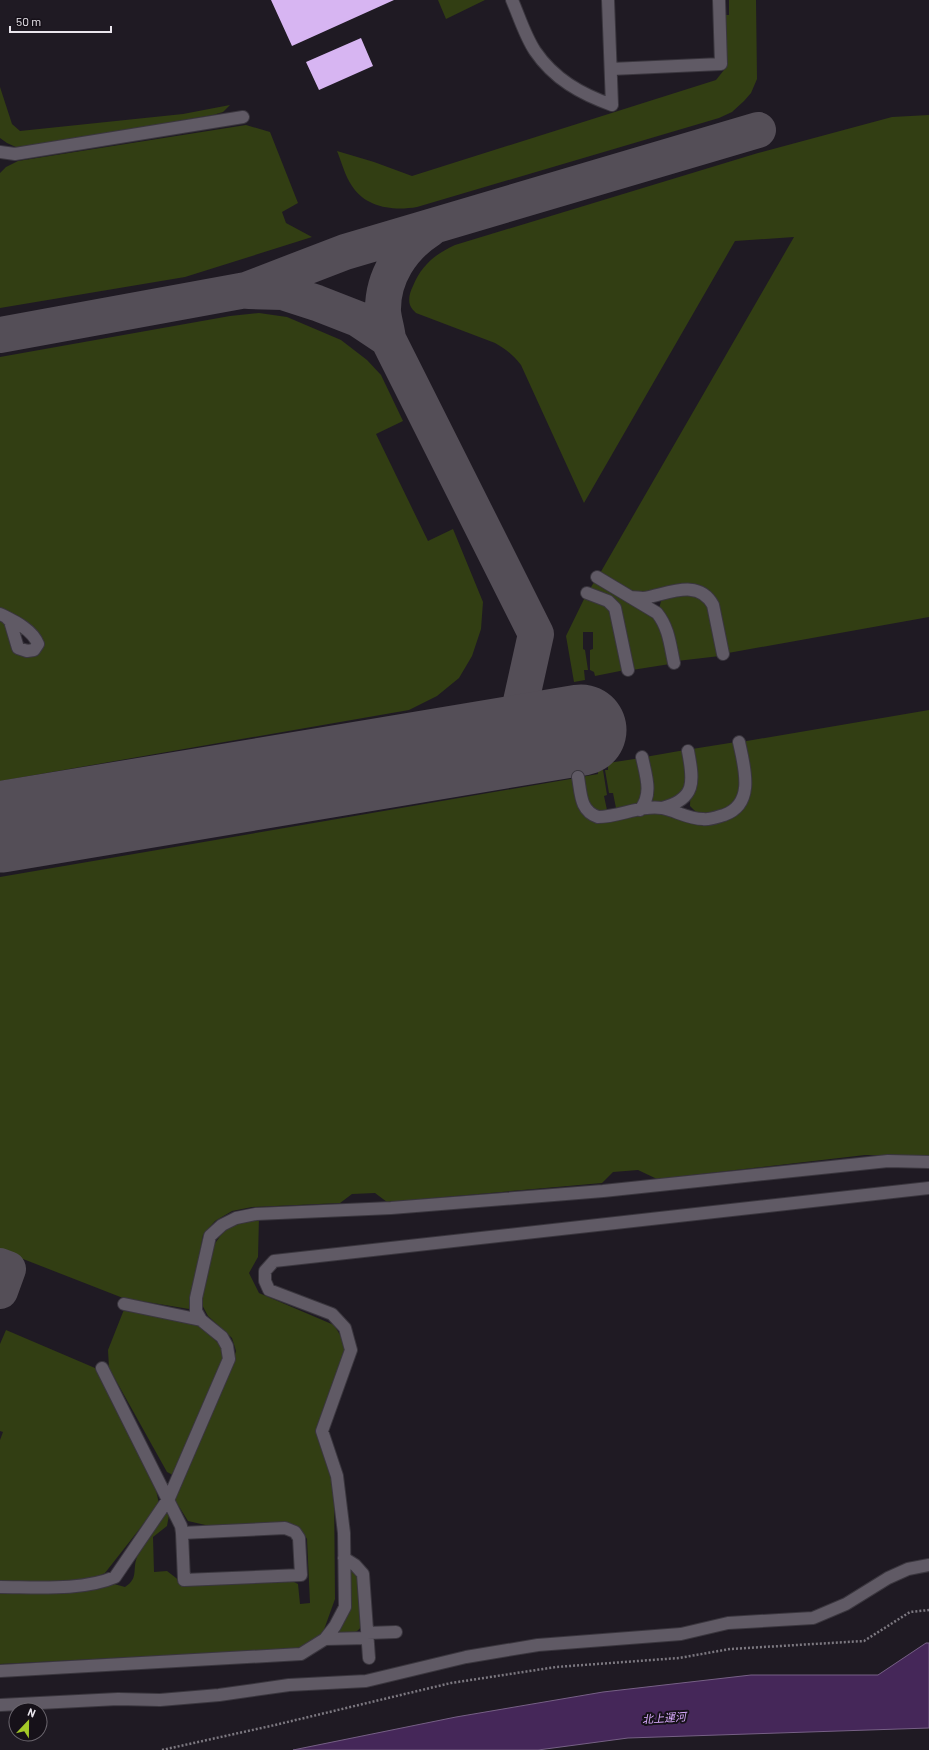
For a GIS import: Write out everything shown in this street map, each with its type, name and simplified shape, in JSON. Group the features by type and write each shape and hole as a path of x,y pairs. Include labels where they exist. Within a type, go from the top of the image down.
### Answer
{"street":[{"path":"512,0 534,50 548,68 565,83 591,97 612,105 608,0"},
{"path":"611,68 721,64 719,0"},
{"path":"0,152 15,154 243,117"},
{"path":"598,577 657,613 664,622 674,663"},
{"path":"630,597 643,598 681,589 692,590 703,594 709,599 713,606 723,654"},
{"path":"587,593 608,601 615,608 628,670"},
{"path":"662,808 704,820 729,813 737,807 746,789 746,776 739,742"},
{"path":"578,777 583,805 591,814 604,817 675,805 688,793 693,776 688,751"},
{"path":"640,810 644,805 649,792 642,757"},
{"path":"0,1587 84,1586 102,1583 115,1577 169,1498 228,1359 227,1346 222,1337 201,1320 196,1311 196,1298 210,1236 222,1225 236,1218 256,1214 391,1208 603,1191 888,1162 929,1162"},
{"path":"0,1671 301,1654 325,1639 336,1626 345,1608 344,1532 337,1476 322,1431 351,1350 345,1328 332,1314 269,1290 265,1281 265,1271 274,1262 929,1188"},
{"path":"124,1304 201,1320"},
{"path":"102,1368 182,1526 182,1533 184,1580 301,1575 299,1538 295,1532 285,1528 182,1533"},
{"path":"344,1558 355,1565 363,1574 369,1658"},
{"path":"0,1705 118,1699 160,1700 219,1695 289,1685 366,1681 466,1657 538,1646 681,1634 728,1623 813,1618 846,1604 888,1578 908,1569 929,1565"},
{"path":"325,1639 396,1632"}],"path":[{"path":"162,1750 451,1683 556,1667 679,1658 730,1649 864,1641 910,1612 929,1610"}],"green space":[{"path":"438,0 485,0 446,19"},
{"path":"729,0 756,0 757,79 751,93 732,112 719,118 417,207 390,208 373,203 358,193 347,178 337,151 374,162 412,176 716,80 724,70 726,62 724,15 729,15"},
{"path":"0,87 12,124 20,131 183,114 230,105 223,112 213,115 18,148 0,138"},
{"path":"929,115 929,617 728,653 712,595 634,595 599,575 794,237 735,241 584,503 521,365 509,352 495,343 416,313 409,303 411,291 420,272 430,261 441,252 455,245 758,153 892,117"},
{"path":"246,125 270,132 298,203 282,212 286,223 312,237 185,277 0,308 0,173 6,167 18,161"},
{"path":"259,313 287,317 341,340 367,360 381,375 403,421 376,434 428,541 453,529 483,602 481,629 472,656 459,678 437,696 409,710 0,781 0,616 4,618 15,651 42,643 0,610 0,357 230,316"},
{"path":"596,579 657,617 670,664 632,670 617,605 588,592"},
{"path":"691,594 706,601 720,656 677,661 659,609 661,601 665,598"},
{"path":"586,595 613,609 625,670 595,676 594,672 590,670 590,650 593,649 593,632 583,632 583,649 585,650 588,670 584,670 585,680 574,682 566,636"},
{"path":"929,710 929,1156 865,1155 657,1179 638,1170 613,1172 602,1183 387,1202 375,1193 352,1194 340,1203 252,1207 232,1211 215,1221 203,1235 189,1309 123,1298 0,1250 0,877 576,778 584,812 660,812 694,823 745,806 751,791 750,776 741,742"},
{"path":"736,742 742,773 741,791 737,799 730,806 711,813 698,814 690,806 692,749"},
{"path":"685,750 690,774 680,798 651,806 645,757"},
{"path":"641,758 643,803 602,815 589,809 581,777 598,774 598,771 603,770 607,795 604,796 607,810 616,808 613,793 609,793 605,770 608,770 608,763"},
{"path":"259,1217 258,1257 249,1273 259,1293 334,1325 348,1348 319,1423 334,1487 335,1599 321,1638 303,1648 0,1664 0,1590 83,1587 96,1590 114,1584 125,1587 134,1577 139,1552 163,1511 169,1515 167,1526 153,1537 154,1572 167,1571 184,1586 292,1581 298,1584 300,1604 310,1603 307,1539 299,1527 286,1522 214,1527 188,1521 175,1500 232,1364 236,1351 232,1338 208,1316 200,1301 214,1245 227,1226"},
{"path":"125,1307 197,1322 221,1346 223,1361 175,1476 167,1472 109,1368 108,1350"},
{"path":"6,1330 95,1368 155,1485 159,1504 105,1573 92,1579 0,1585 0,1440 3,1432 0,1431 0,1344"},
{"path":"348,1566 360,1579 361,1627 352,1633 341,1634 339,1631 347,1614 350,1599"}],"water":[{"name":"北上運河","path":"926,1643 929,1643 929,1728 628,1738 538,1750 293,1750 456,1717 603,1692 751,1675 878,1675"}],"building":[{"path":"271,0 394,0 292,46"},
{"path":"361,38 373,66 319,90 306,62"}],"taxiway":[{"path":"0,335 246,290 345,252 758,130"},
{"path":"430,229 411,245 396,264 386,287 383,315 388,339 536,634 512,742"},
{"path":"249,291 283,292 317,303 358,319 388,339"},
{"path":"0,1266 8,1269 0,1291"}],"runway":[{"path":"0,827 581,730"}]}
